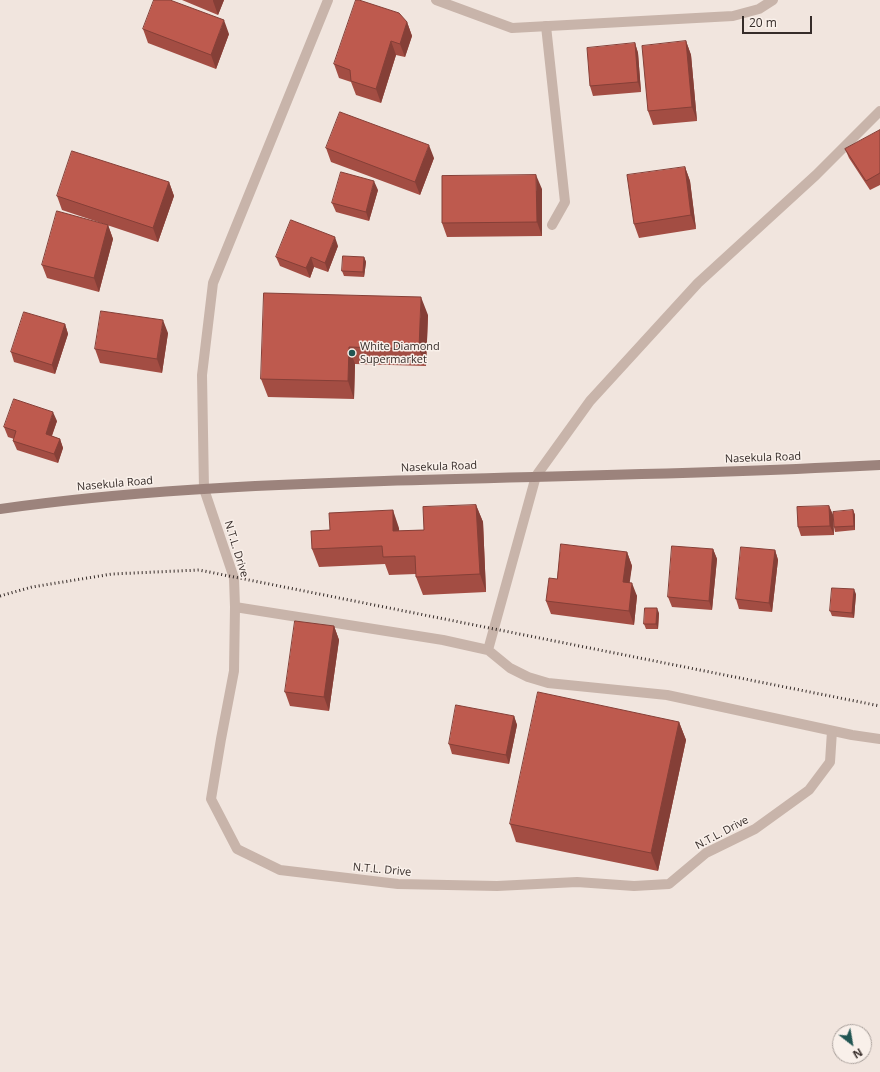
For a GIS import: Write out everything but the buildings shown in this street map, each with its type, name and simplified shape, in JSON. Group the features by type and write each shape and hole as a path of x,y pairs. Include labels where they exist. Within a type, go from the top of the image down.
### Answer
{"main road":[{"name":"Nasekula Road","path":"0,509 52,502 204,489 280,485 536,476 772,471 880,465"}],"street":[{"name":"N.T.L. Drive","path":"328,0 213,283 202,375 204,489 234,578 236,607 234,671 211,799 237,849 280,870 398,884 497,886 577,882 634,886 669,884 706,853 755,829 809,790 830,762 832,731"},
{"path":"436,0 512,28 733,16 759,9 773,0"},
{"path":"546,26 565,202 552,225"},
{"path":"488,650 536,476 590,401 698,283 816,174 880,111"},
{"path":"236,607 443,640 488,650 510,668 528,677 548,683 667,695 832,731 880,739"}],"railway":[{"path":"0,596 32,587 112,574 199,570 880,706"}],"place":[{"name":"White Diamond Supermarket","path":"352,353"}]}
